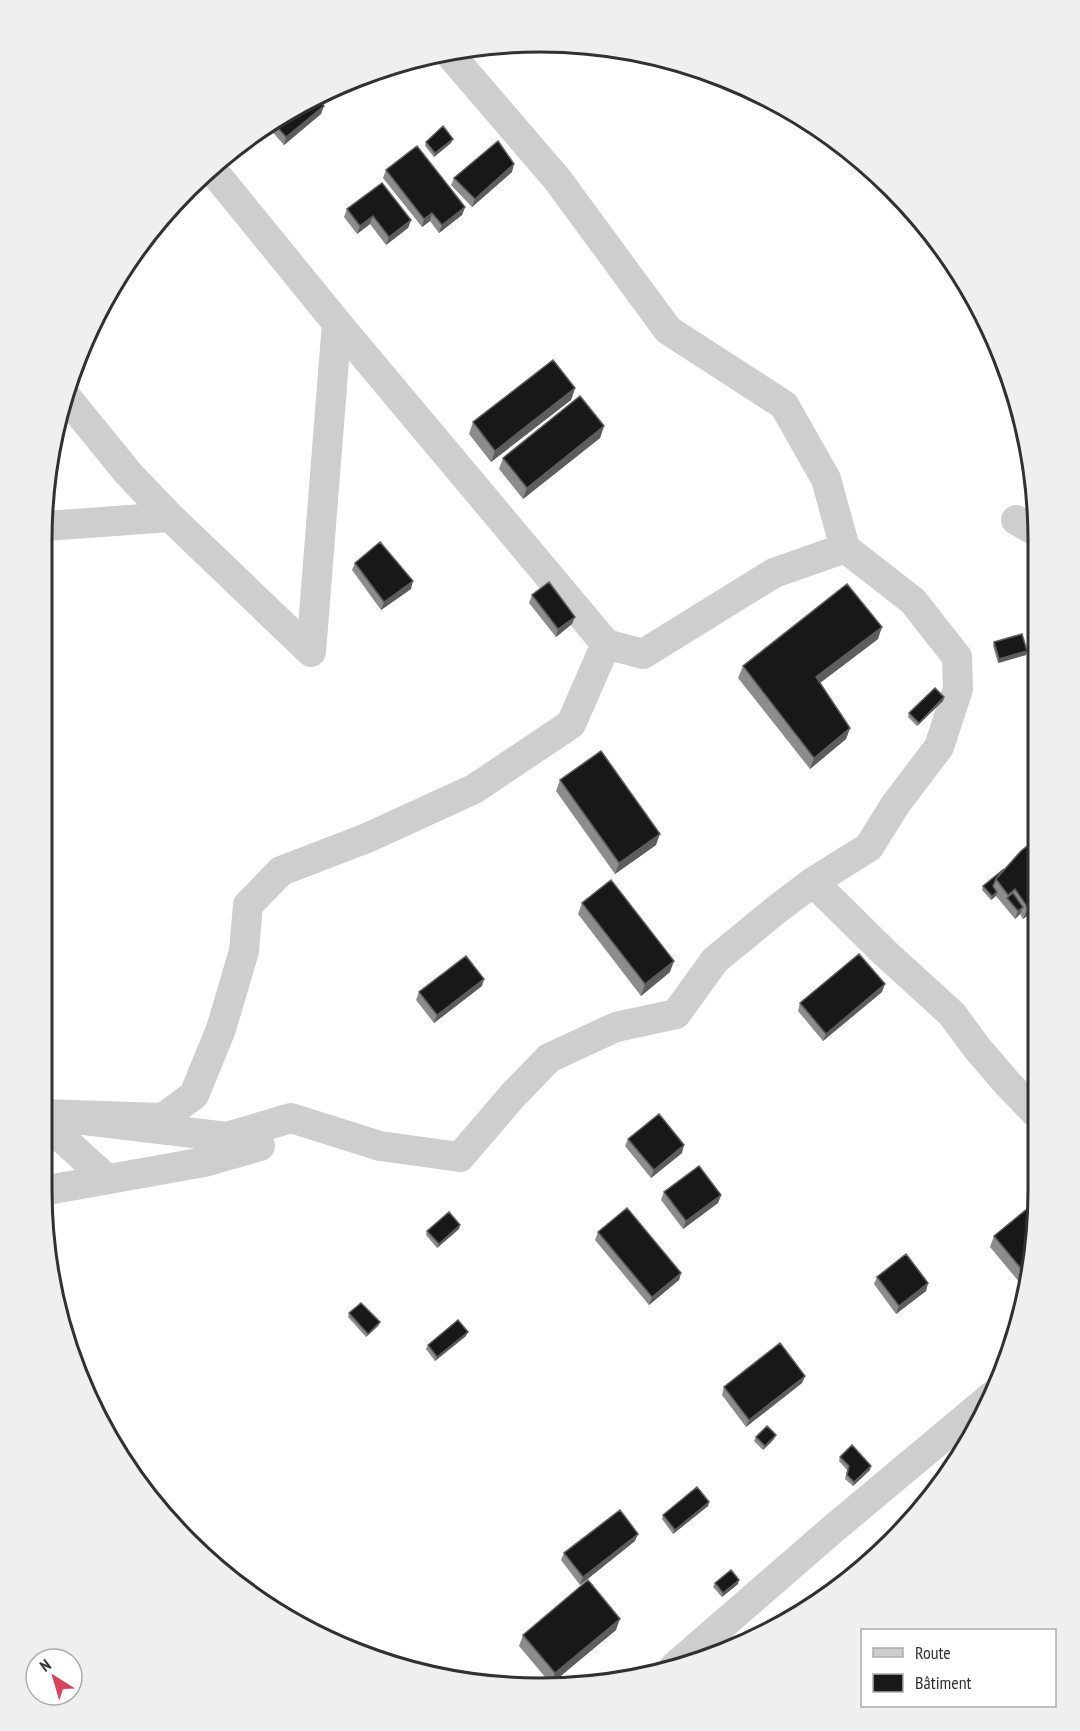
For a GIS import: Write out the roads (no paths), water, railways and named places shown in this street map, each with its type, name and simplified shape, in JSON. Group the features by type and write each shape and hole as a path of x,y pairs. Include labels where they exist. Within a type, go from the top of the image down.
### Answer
{"street":[{"path":"52,1115 227,1137 291,1118 380,1146 460,1156 549,1058 616,1027 676,1014 715,960 776,909 813,882 869,847 896,805 939,747 958,689 957,657 913,601 845,548 826,478 784,405 668,330 557,179 455,60"},
{"path":"217,175 337,323 606,644 643,654 774,573 845,548"},
{"path":"72,404 128,473 170,517 311,652 337,323"},
{"path":"53,525 170,517"},
{"path":"52,1114 163,1118 194,1095 221,1029 244,951 248,905 282,871 367,838 474,789 571,723 606,644"},
{"path":"813,882 885,953 952,1014 984,1057 1028,1105"},
{"path":"52,1189 204,1162 237,1154 320,1127"},
{"path":"52,1129 107,1179"},
{"path":"687,1656 975,1410"}]}
